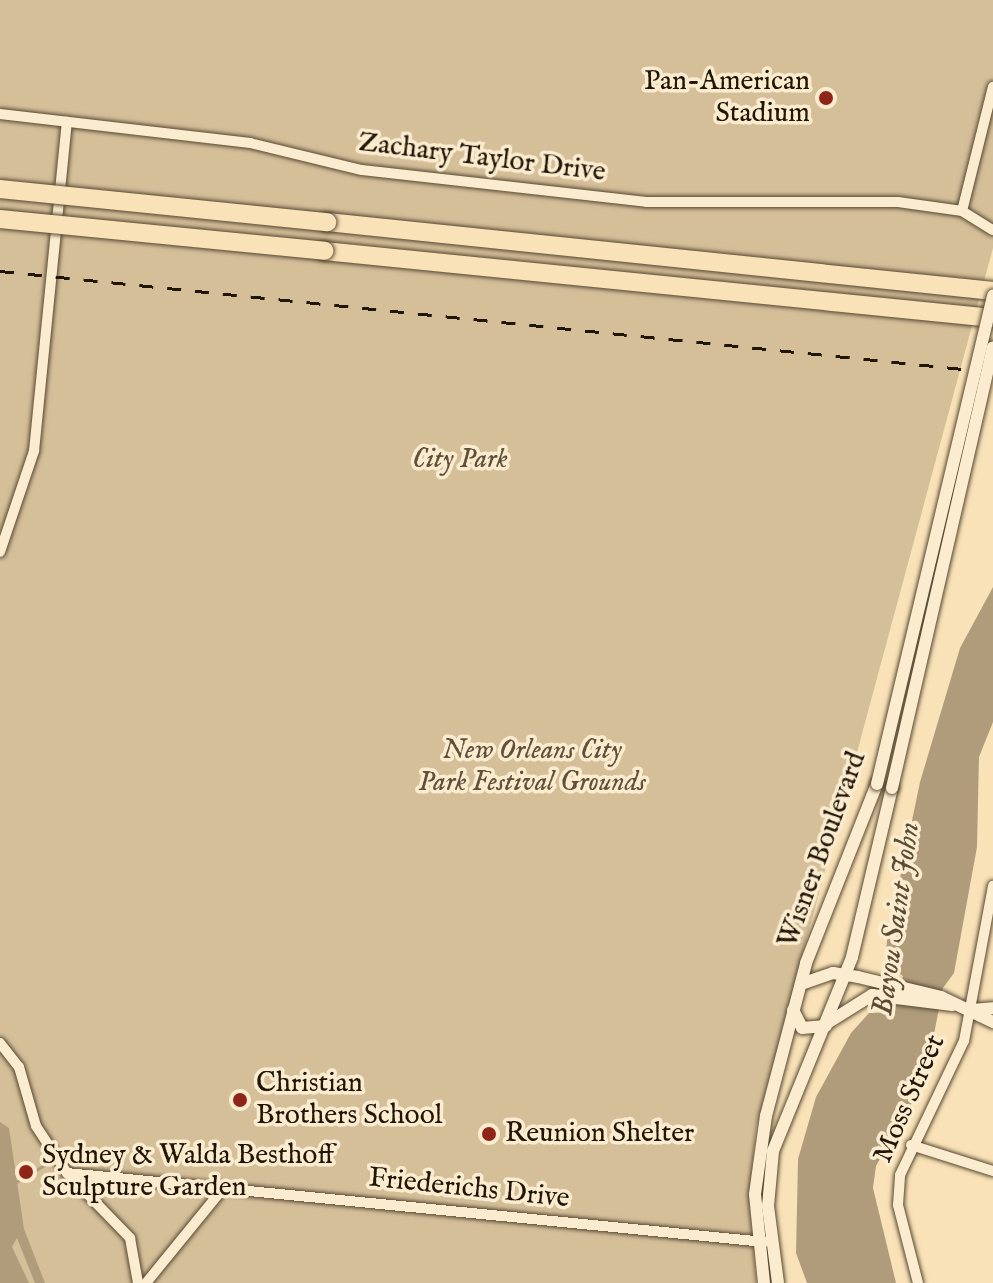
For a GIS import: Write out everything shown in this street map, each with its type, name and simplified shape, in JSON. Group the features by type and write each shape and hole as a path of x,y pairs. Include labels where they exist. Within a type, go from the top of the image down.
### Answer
{"highway":[{"path":"0,189 993,294"},
{"path":"0,219 993,318"}],"street":[{"path":"962,211 993,87"},
{"name":"Zachary Taylor Drive","path":"0,114 250,143 362,170 646,202 839,200 962,211 993,230"},
{"path":"0,552 34,451 67,122"},
{"name":"Wisner Boulevard","path":"778,1283 765,1242 758,1151 801,984 877,784 993,294"},
{"name":"Wisner Boulevard","path":"764,1283 765,1242 776,1142 846,975 993,347"},
{"name":"Moss Street","path":"918,1283 898,1205 911,1145 958,1061 972,1010 993,886"},
{"path":"801,984 846,975 898,993 972,1010 993,1022"},
{"path":"793,1010 802,1028 827,1024 872,995 898,993"},
{"path":"972,1010 993,1008"},
{"path":"0,1043 19,1067 36,1126 67,1173 130,1238 138,1283"},
{"path":"911,1145 993,1171"},
{"name":"Friederichs Drive","path":"67,1173 221,1191 765,1242"},
{"path":"146,1283 221,1191"}],"green space":[{"name":"City Park","path":"0,0 993,0 993,248 756,1127 749,1196 756,1283 0,1283"}],"water":[{"name":"Bayou Saint John","path":"993,587 993,722 979,757 977,847 954,973 943,988 925,1080 876,1166 873,1188 896,1283 807,1283 796,1253 798,1159 816,1097 851,1033 869,1013 893,1012 903,976 885,965 887,941 920,782 960,648"},
{"path":"0,1122 9,1128 24,1229 45,1283 35,1283 17,1238 12,1247 29,1283 0,1283"}],"waterway":[{"path":"16,1182 44,1165"}],"railway":[{"path":"0,271 993,372"}],"place":[{"name":"Pan-American Stadium","path":"826,98"},
{"name":"Christian Brothers School","path":"240,1100"},
{"name":"Reunion Shelter","path":"489,1134"},
{"name":"Sydney & Walda Besthoff Sculpture Garden","path":"26,1172"}],"park label":[{"name":"New Orleans City Park Festival Grounds","path":"532,767"}]}
